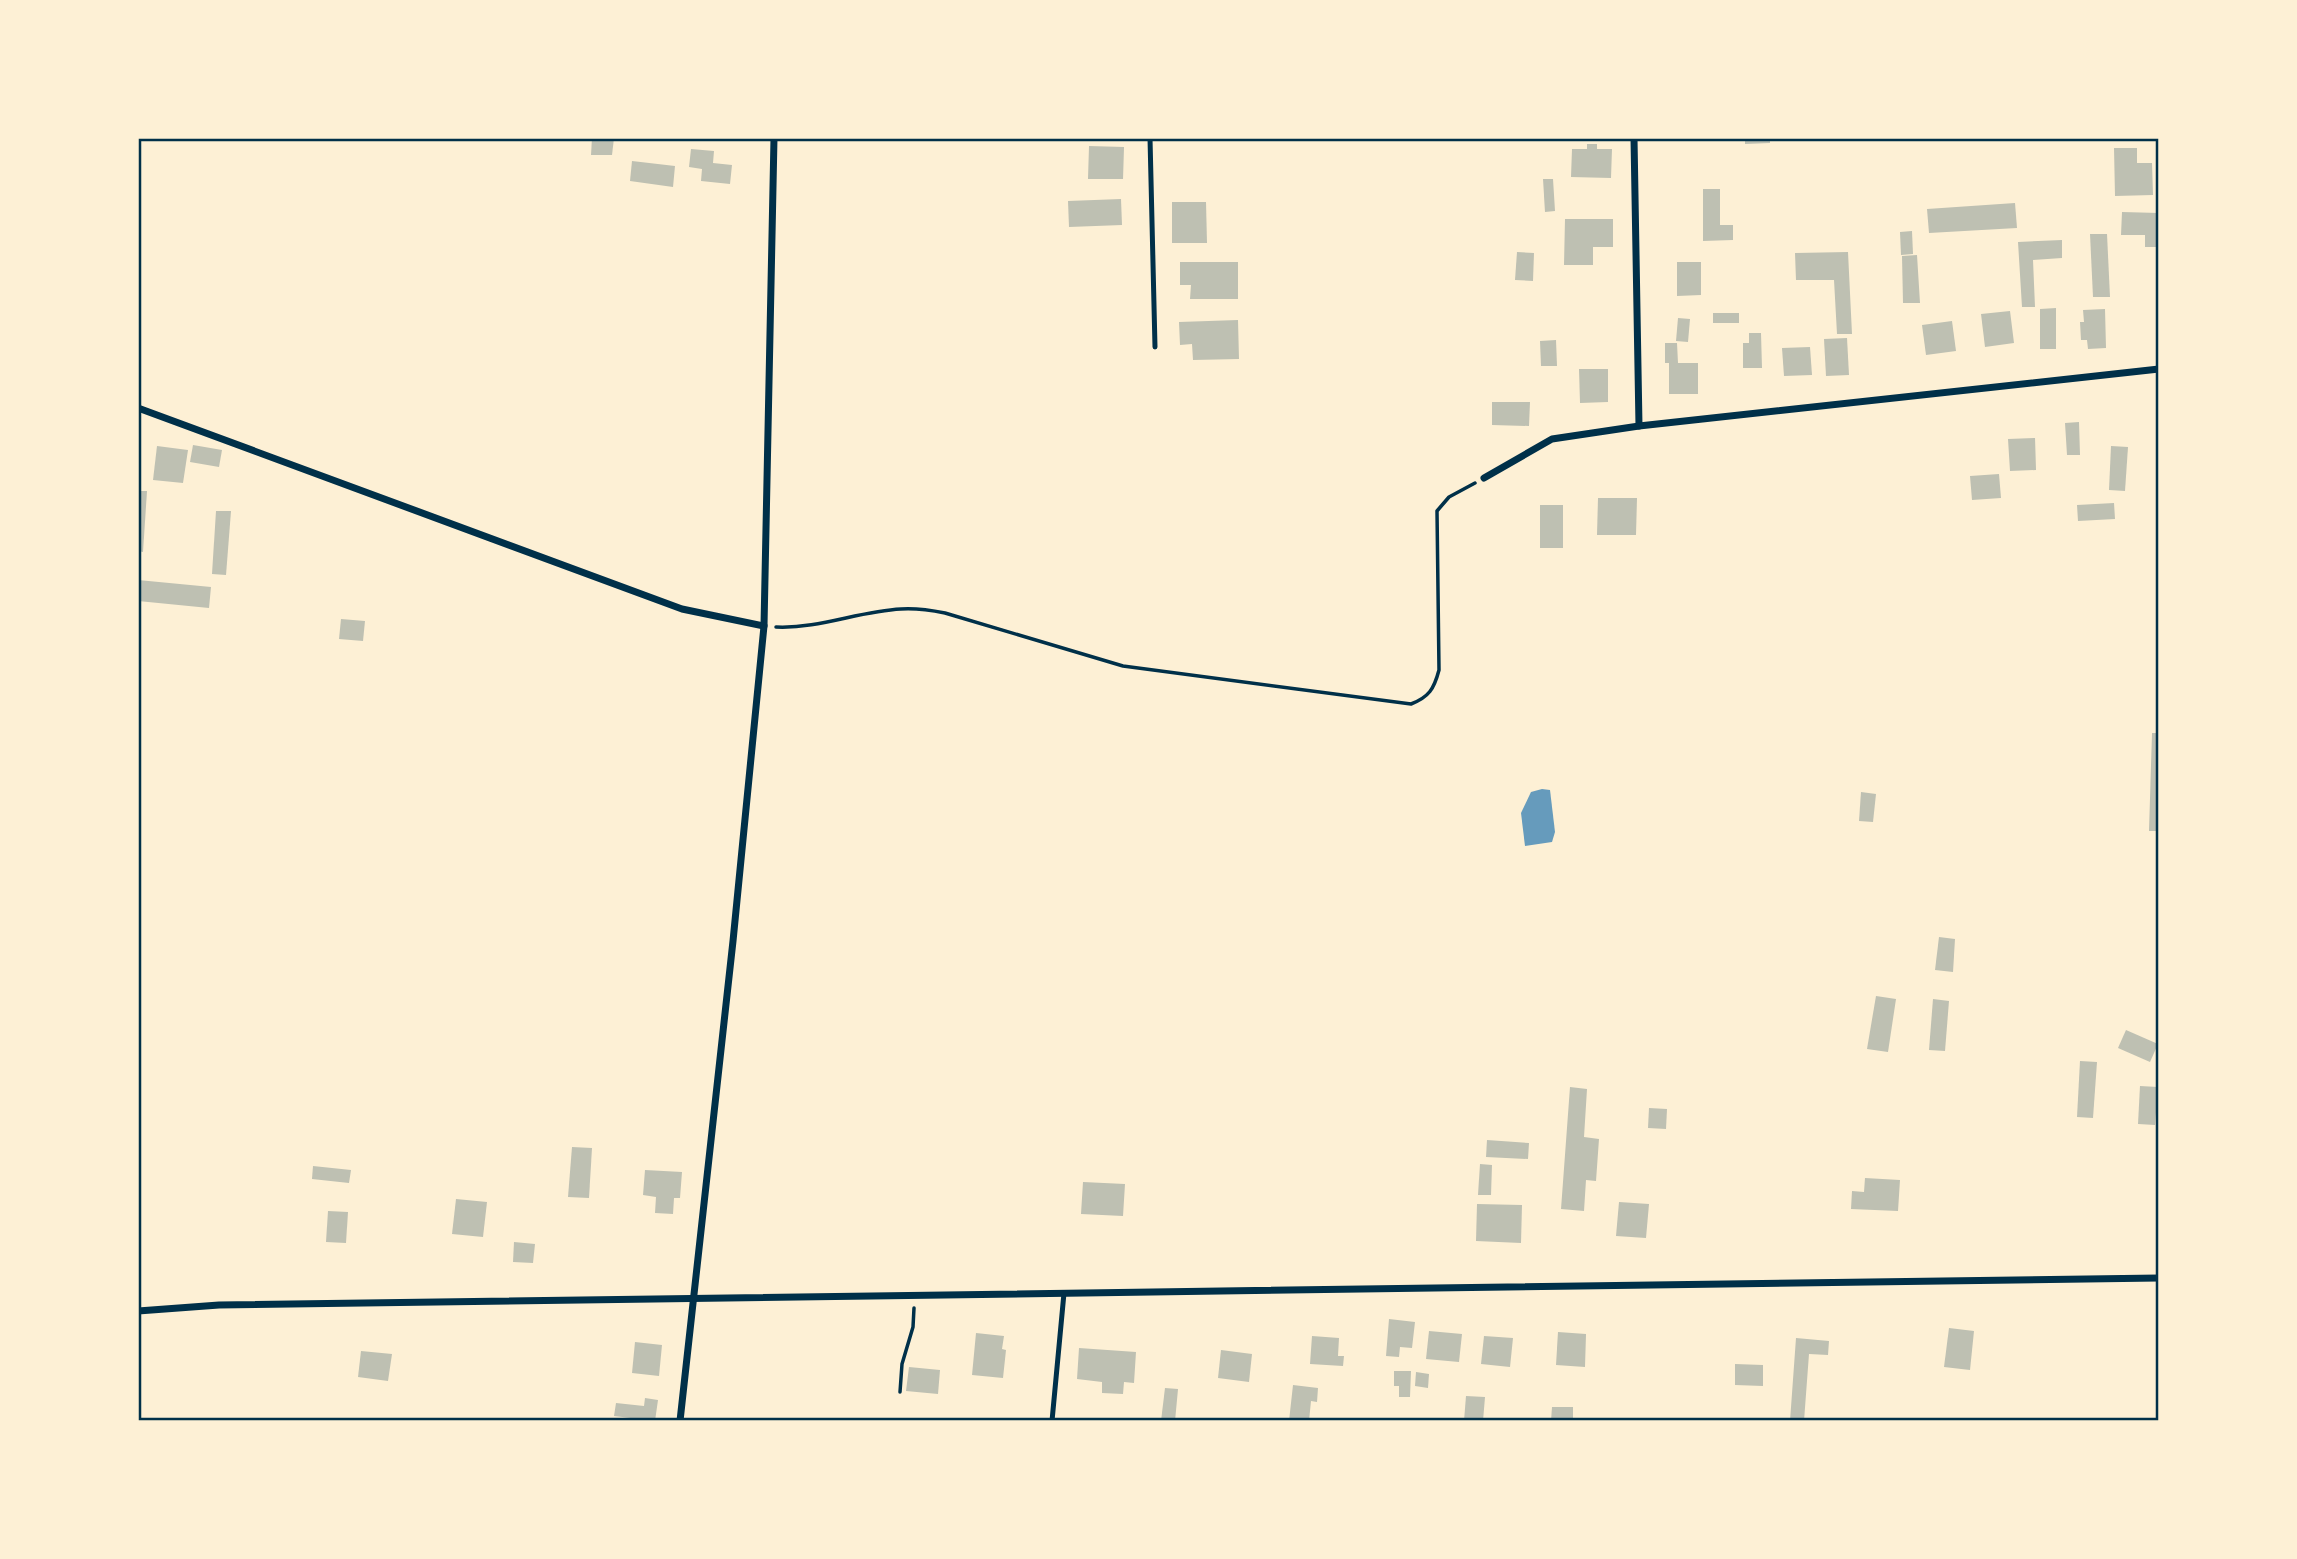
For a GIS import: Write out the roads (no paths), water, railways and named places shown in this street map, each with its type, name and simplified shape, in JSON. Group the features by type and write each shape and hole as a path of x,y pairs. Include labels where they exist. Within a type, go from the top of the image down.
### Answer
{"street":[{"path":"680,1421 733,941 764,626 774,138"},
{"path":"1634,138 1639,426"},
{"path":"1484,478 1552,439 1639,426 2159,369"},
{"path":"138,408 682,609 764,626"},
{"path":"138,1311 219,1305 2159,1278"}],"lane":[{"path":"1150,138 1155,347"},
{"path":"1052,1421 1064,1293"}],"water":[{"path":"1550,790 1555,832 1552,842 1525,846 1521,813 1531,792"}]}
